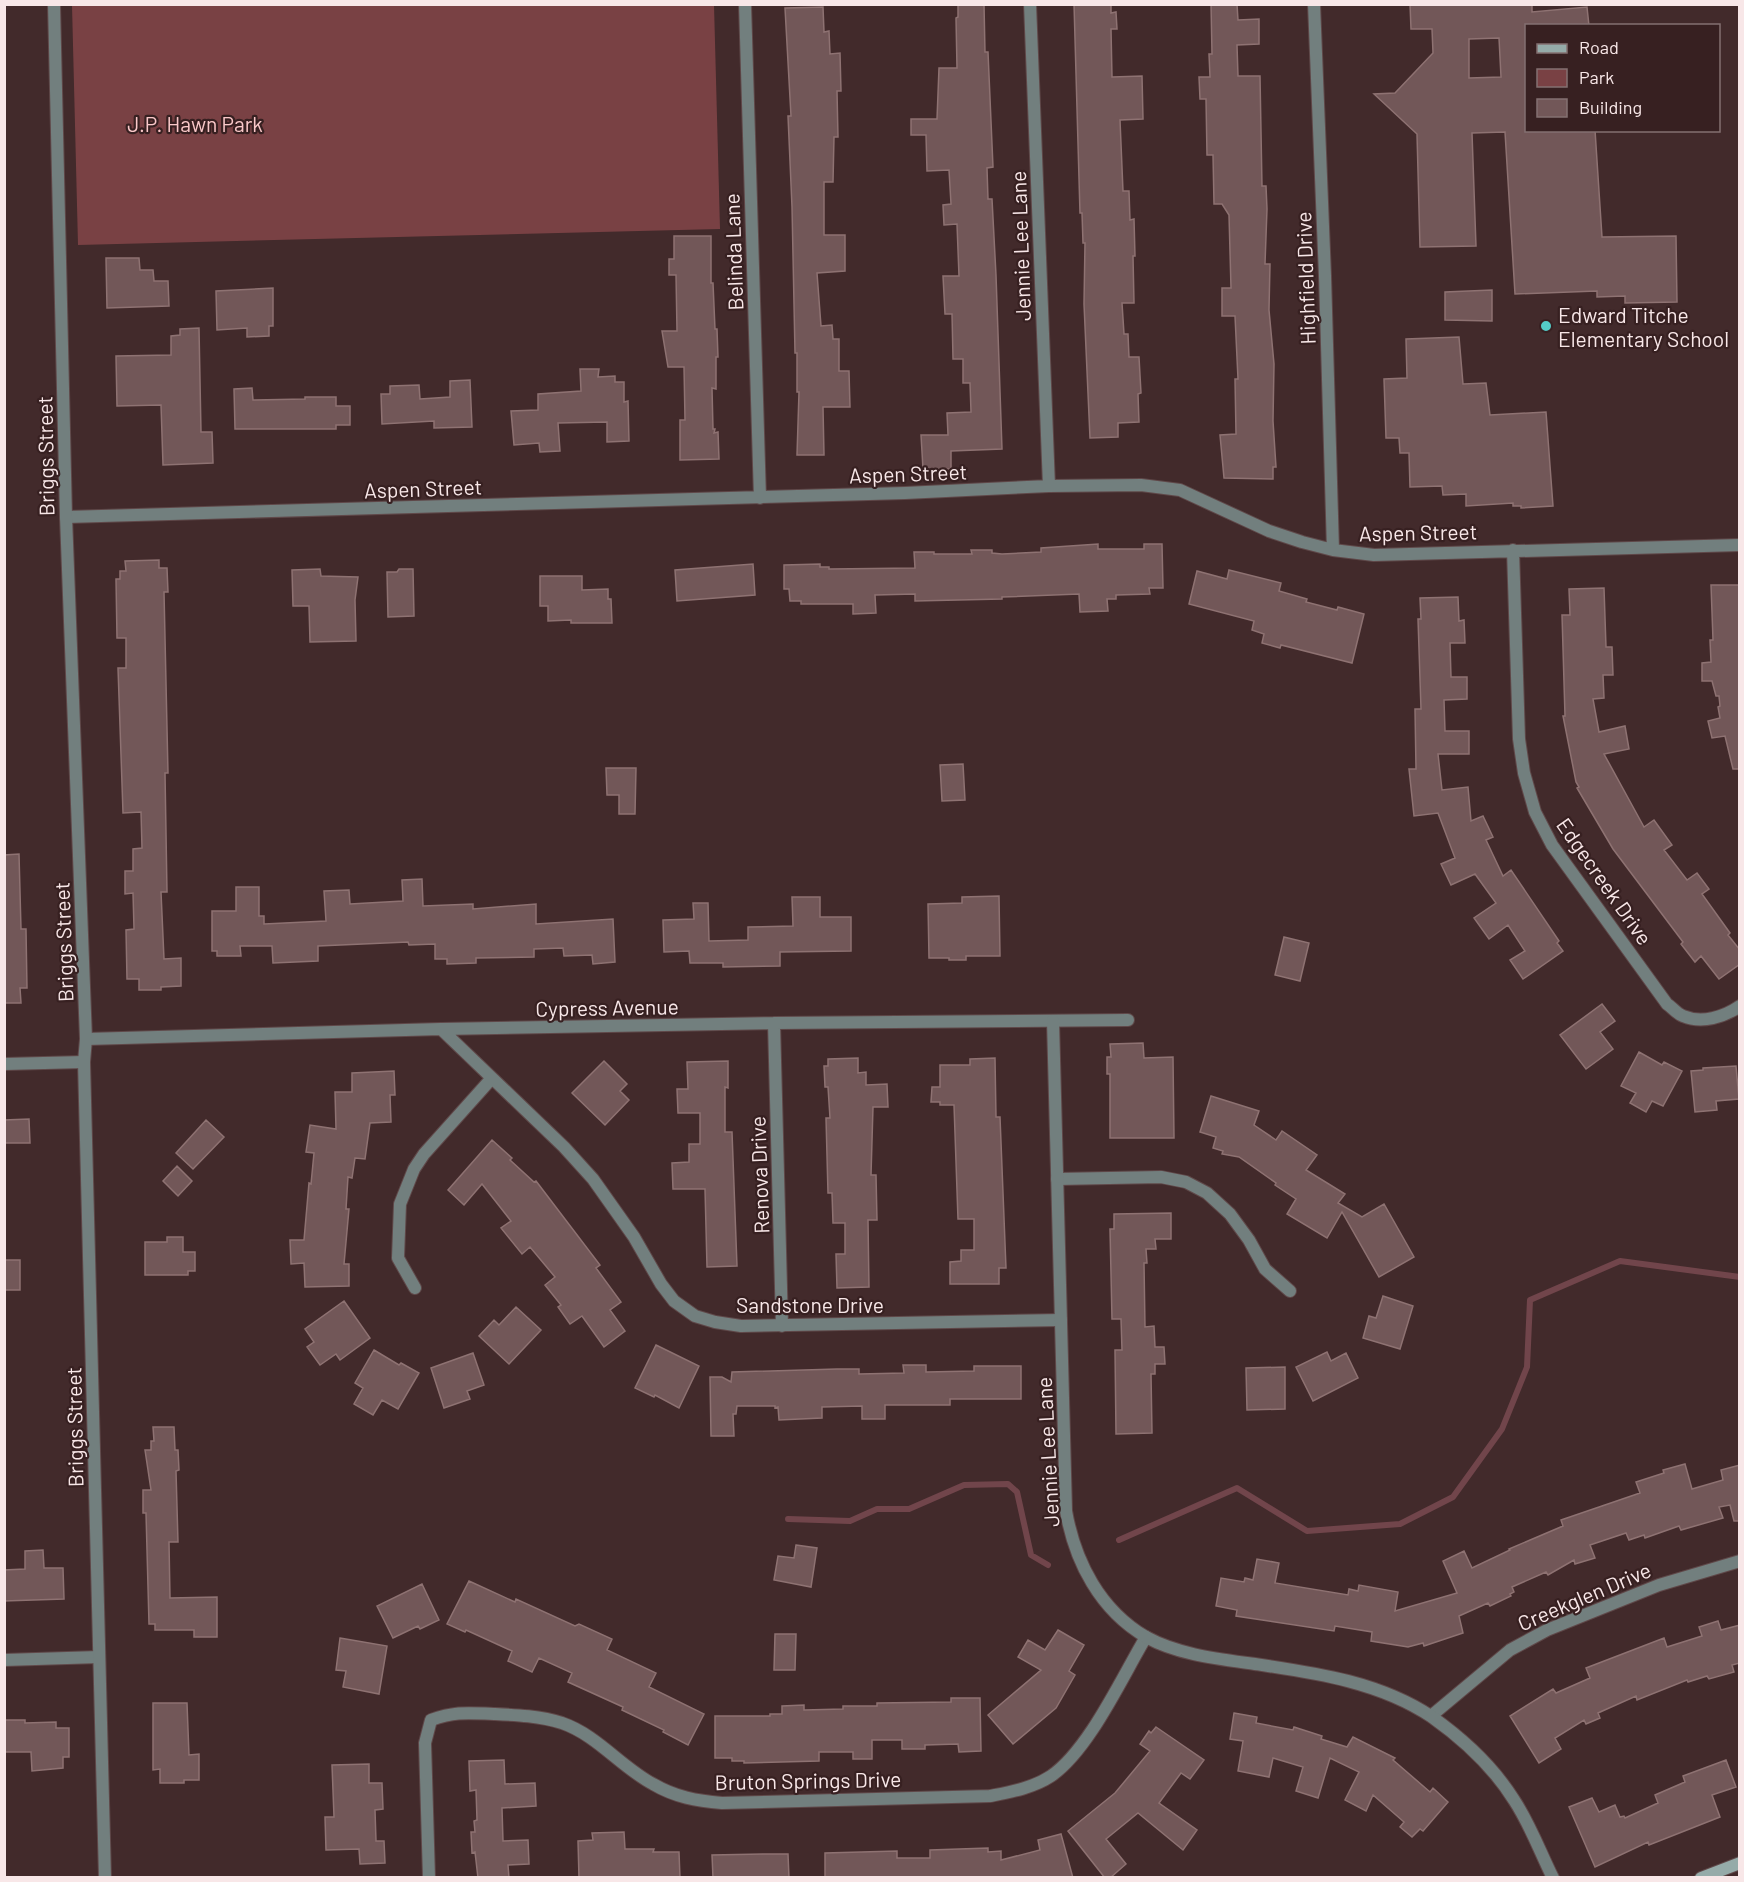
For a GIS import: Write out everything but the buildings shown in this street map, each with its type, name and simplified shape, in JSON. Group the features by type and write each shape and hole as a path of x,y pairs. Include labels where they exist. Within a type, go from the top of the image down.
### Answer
{"main road":[{"path":"1701,1878 1740,1863"}],"street":[{"name":"Briggs Street","path":"54,4 66,517 86,1039 84,1062 105,1878"},
{"name":"Belinda Lane","path":"745,4 759,498"},
{"name":"Jennie Lee Lane","path":"1030,4 1049,486"},
{"name":"Highfield Drive","path":"1314,4 1333,550"},
{"name":"Aspen Street","path":"66,517 1141,485 1180,490 1269,531 1333,550 1374,555 1740,545"},
{"name":"Edgecreek Drive","path":"1513,550 1519,739 1524,772 1535,812 1552,845 1667,1004 1683,1016 1706,1019 1727,1014 1740,1006"},
{"name":"Cypress Avenue","path":"86,1039 441,1029 1128,1020"},
{"name":"Jennie Lee Lane","path":"1053,1021 1064,1477 1066,1511 1071,1537 1084,1571 1100,1596 1120,1617 1146,1636 1179,1650 1215,1659 1302,1671 1345,1680 1394,1697 1431,1716 1462,1740 1484,1762 1515,1801 1553,1878"},
{"name":"Renova Drive","path":"774,1023 783,1326"},
{"name":"Sandstone Drive","path":"441,1029 564,1147 593,1179 634,1237 661,1284 674,1301 695,1316 714,1322 741,1326 1061,1320"},
{"path":"4,1064 84,1062"},
{"path":"415,1288 398,1258 400,1204 414,1169 424,1154 492,1078"},
{"path":"1057,1179 1161,1177 1186,1182 1207,1193 1230,1214 1249,1240 1265,1269 1290,1291"},
{"name":"Creekglen Drive","path":"1431,1716 1510,1650 1547,1630 1659,1585 1740,1561"},
{"name":"Bruton Springs Drive","path":"429,1878 424,1743 431,1720 451,1713 510,1715 562,1723 580,1731 602,1746 651,1784 695,1801 722,1803 990,1796 1020,1790 1050,1777 1070,1759 1087,1738 1146,1636"},
{"path":"4,1660 99,1657"}],"green space":[{"name":"J.P. Hawn Park","path":"72,5 714,5 720,229 78,245"}],"waterway":[{"path":"1119,1540 1237,1488 1307,1531 1400,1524 1453,1497 1502,1429 1527,1367 1530,1300 1620,1261 1740,1277"},
{"path":"788,1519 850,1521 877,1509 909,1509 964,1485 1008,1484 1017,1492 1031,1555 1048,1565"}],"place":[{"name":"Edward Titche Elementary School","path":"1546,326"}]}
